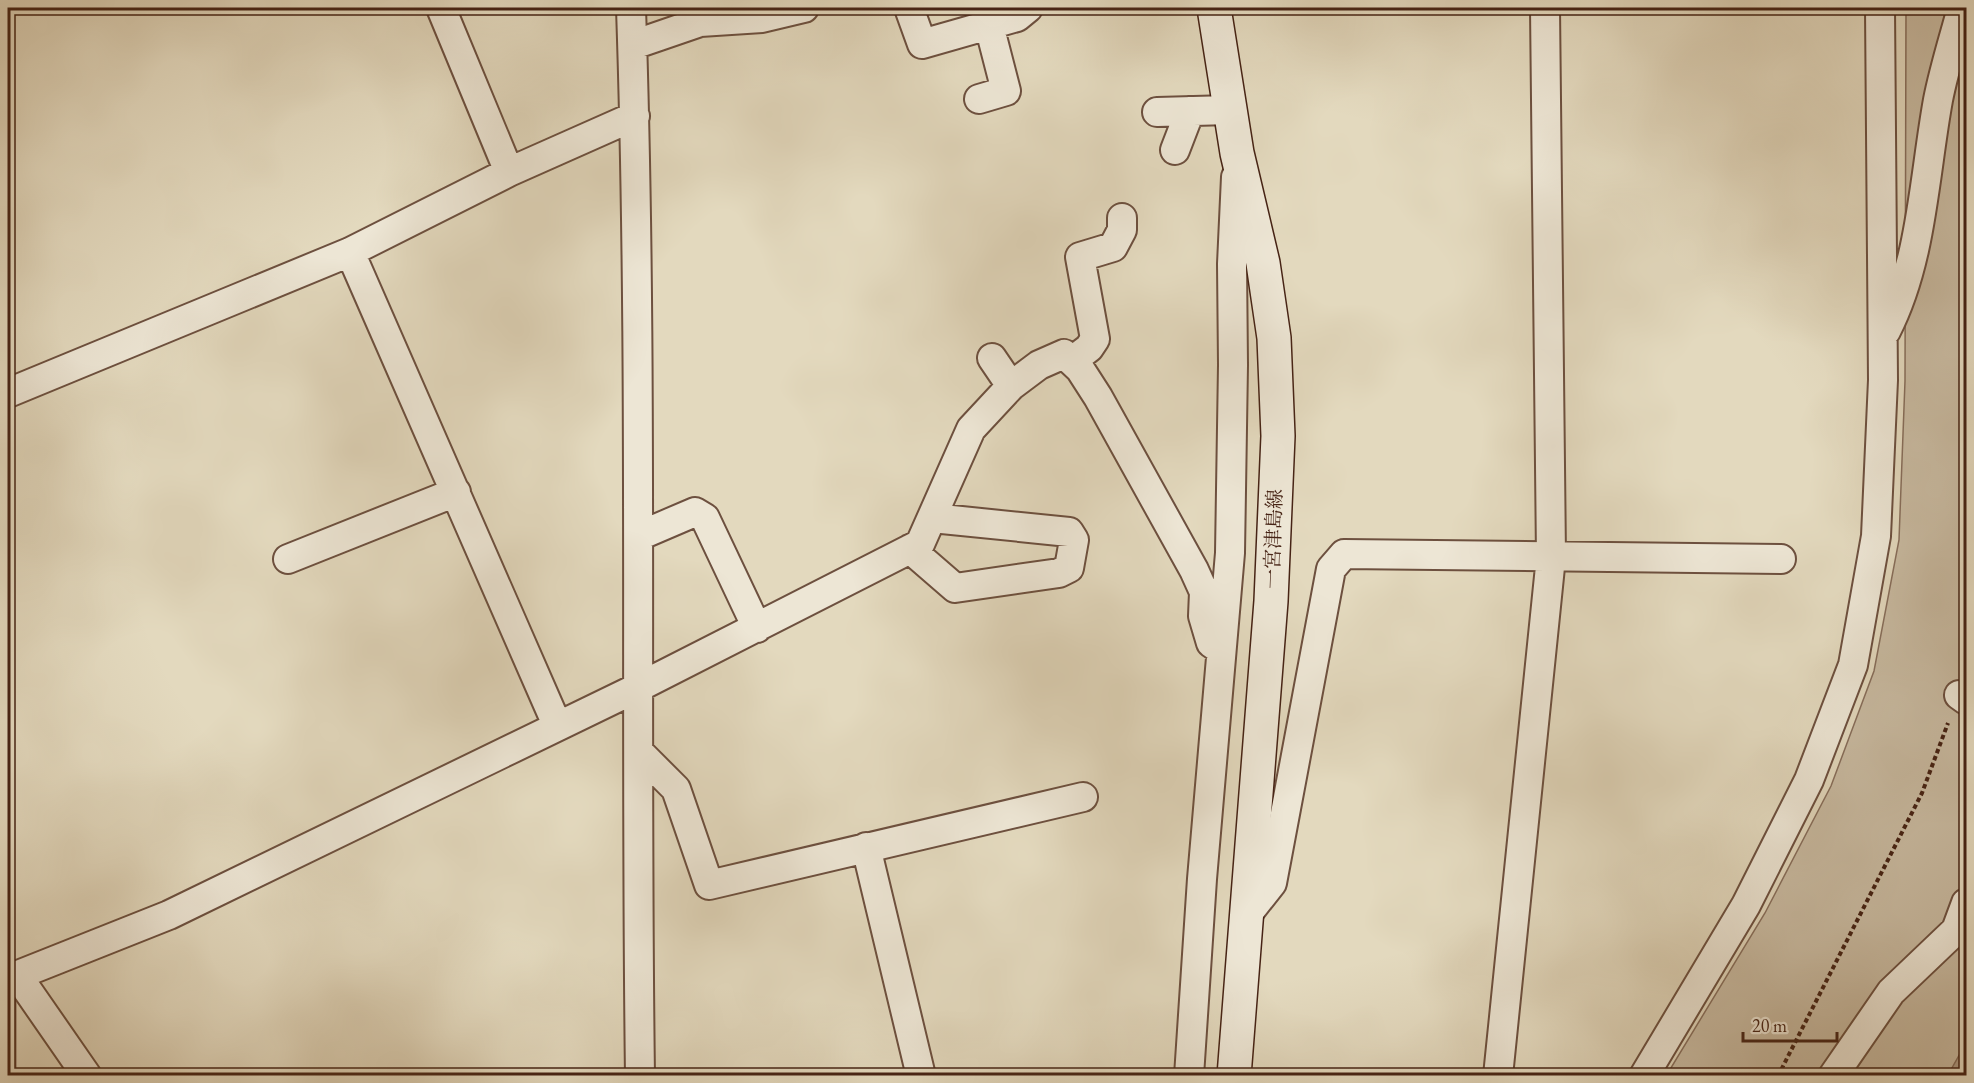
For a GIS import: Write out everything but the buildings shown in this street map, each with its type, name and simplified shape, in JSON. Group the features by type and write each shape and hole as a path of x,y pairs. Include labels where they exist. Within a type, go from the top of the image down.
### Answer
{"main road":[{"name":"一宮津島線","path":"1214,8 1237,153 1263,263 1274,338 1278,436 1271,601 1234,1076"}],"street":[{"path":"441,8 509,172"},
{"path":"631,8 635,116 639,536 640,1076"},
{"path":"633,45 700,22 762,18 804,8"},
{"path":"909,8 922,44 1017,17 1028,8"},
{"path":"1498,1076 1551,557 1545,8"},
{"path":"1644,1076 1746,905 1809,780 1853,665 1876,536 1882,380 1880,8"},
{"path":"1882,339 1897,310 1912,261 1938,98 1962,8"},
{"path":"979,99 1006,90 989,25"},
{"path":"1157,112 1230,110"},
{"path":"1175,150 1190,111"},
{"path":"8,393 350,252 509,172 635,116"},
{"path":"1189,1076 1202,879 1230,553 1232,264 1237,153"},
{"path":"1072,362 1089,348 1095,339 1080,257 1113,247 1122,230 1122,218"},
{"path":"350,252 557,725"},
{"path":"87,1076 12,977 169,915 639,687 920,544 971,429 1011,386 1039,365 1064,354 1080,369 1098,396 1194,570 1204,592 1203,616 1211,643 1221,650"},
{"path":"992,358 1011,386"},
{"path":"288,559 456,492"},
{"path":"639,536 695,513 705,518 756,628"},
{"path":"910,549 956,600 1059,573 1069,568 1074,540 1069,532 932,518"},
{"path":"1246,916 1272,883 1331,569 1344,554 1781,559"},
{"path":"639,752 676,789 709,885 1083,797"},
{"path":"866,847 921,1076"},
{"path":"1833,1076 1891,992 1956,930 1966,903"}],"path":[{"path":"1778,1076 1922,793 1963,697"}],"shaded area":[{"path":"1906,8 1966,8 1966,1075 1666,1076 1765,913 1831,786 1874,671 1899,540 1905,381"},
{"path":"1966,1043 1966,1075 1948,1075"}],"waterway":[{"path":"12,997 12,1076"}]}
